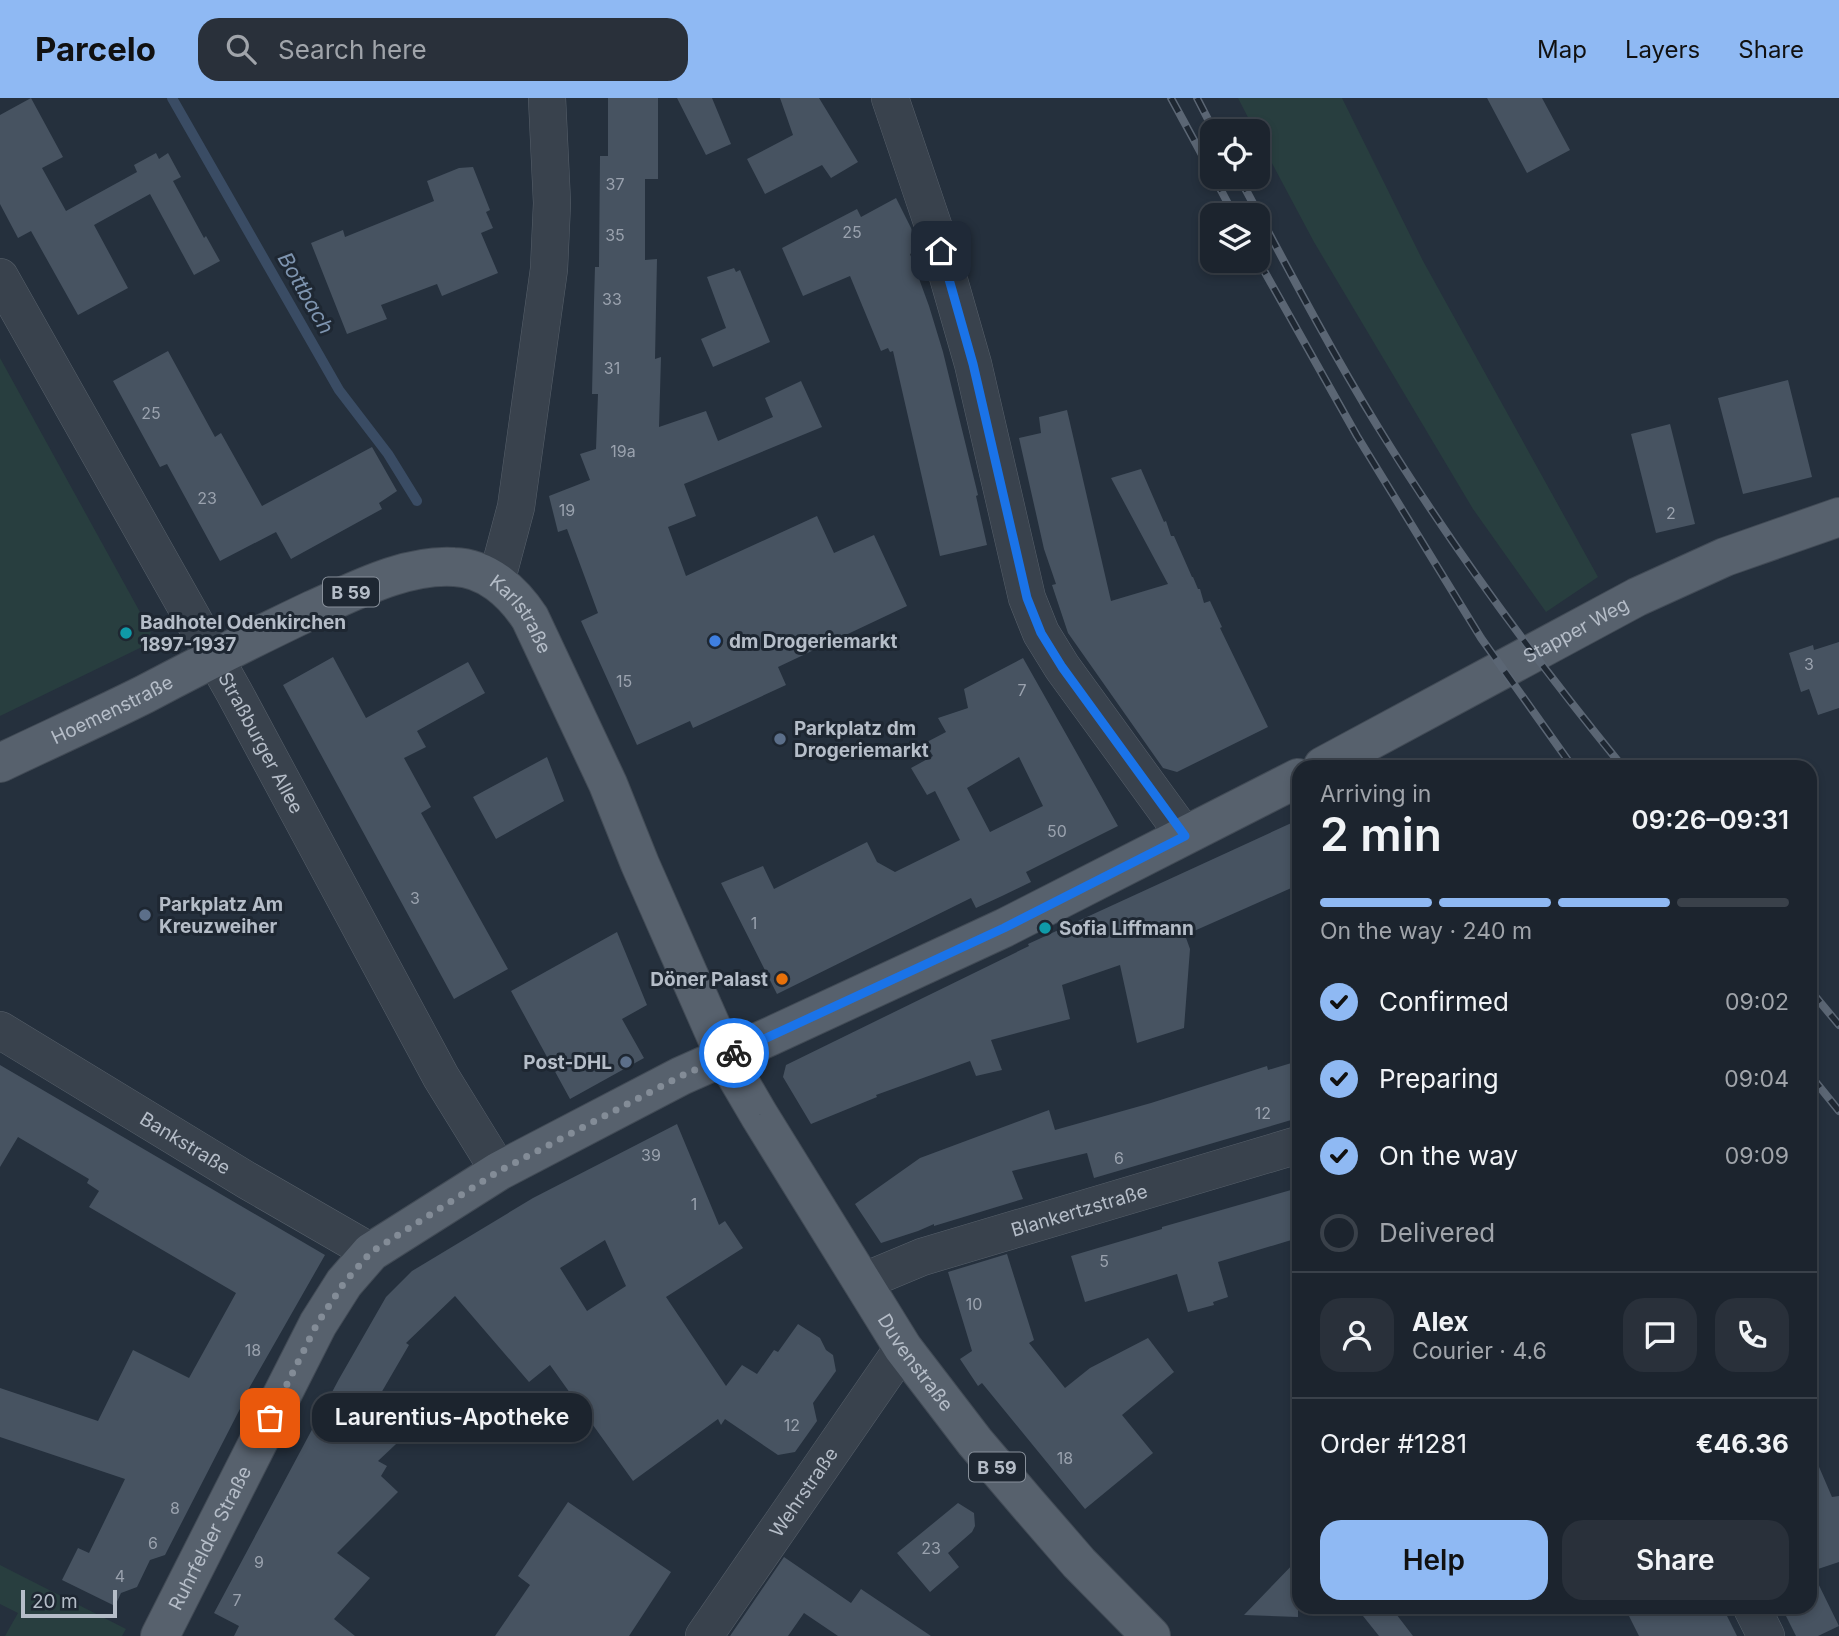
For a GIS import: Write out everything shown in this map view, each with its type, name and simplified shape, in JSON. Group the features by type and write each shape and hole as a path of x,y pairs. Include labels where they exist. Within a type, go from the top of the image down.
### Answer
{"main road":[{"name":"Stapper Weg","path":"1334,760 1637,597 1726,557 1839,517"},
{"name":"Hoemenstraße","path":"0,763 356,590 403,574 450,566 463,567 496,582"},
{"name":"Karlstraße","path":"496,582 521,604 530,618 608,784 640,864 725,1057"},
{"name":"Ruhrfelder Straße","path":"160,1636 317,1324 344,1283 371,1252 499,1171 681,1076 1004,928 1292,781"},
{"name":"Duvenstraße","path":"725,1057 903,1348 1027,1503 1079,1563 1151,1636"}],"street":[{"name":"Karlstraße","path":"496,582 516,507 549,270 552,203 547,98"},
{"path":"890,98 934,228 973,364 1027,598 1041,633 1062,667 1185,836"},
{"name":"Straßburger Allee","path":"0,277 214,657 441,1077 499,1171"},
{"name":"Bankstraße","path":"0,1030 248,1181 371,1252"},
{"name":"Blankertzstraße","path":"862,1283 922,1257 1292,1147"},
{"name":"Wehrstraße","path":"704,1636 903,1348"},
{"path":"1755,1614 1766,1636"}],"green space":[{"path":"1238,98 1342,98 1423,261 1598,577 1546,612 1473,509 1314,242 1270,160 1270,119 1249,119"},
{"path":"0,358 151,632 146,645 0,716"},
{"path":"0,1565 126,1629 122,1636 5,1636 18,1613 0,1604"}],"building":[{"path":"31,98 63,157 42,168 66,211 137,172 134,165 156,153 159,159 168,153 181,177 173,181 204,238 206,236 220,261 194,275 150,194 94,225 128,288 78,315 31,231 18,238 0,204 0,115"},
{"path":"608,98 658,98 658,179 645,179 645,260 657,259 655,359 661,357 659,427 706,411 718,441 773,417 765,398 801,381 822,427 684,484 696,516 668,527 686,576 817,516 834,553 874,535 907,606 778,667 786,685 693,728 690,721 637,745 581,621 598,613 567,529 558,532 549,496 590,480 580,454 596,449 598,394 592,394 595,267 599,267 600,156 608,156"},
{"path":"677,98 712,98 731,144 706,155"},
{"path":"780,98 819,98 858,162 831,178 822,165 765,194 747,159 793,135"},
{"path":"1487,98 1542,98 1570,150 1527,173"},
{"path":"473,167 490,210 486,212 493,228 481,233 498,273 442,296 437,284 381,305 387,319 347,334 311,243 343,230 345,237 434,201 427,181 459,168"},
{"path":"896,198 911,228 918,250 910,254 943,352 978,495 976,496 987,545 940,556 893,351 890,352 888,348 881,351 850,276 803,296 782,248 857,209 861,217"},
{"path":"734,268 736,272 740,270 770,342 713,367 701,339 726,328 707,277"},
{"path":"168,351 215,437 221,433 262,506 372,447 397,491 379,503 382,509 291,559 276,532 220,561 167,464 160,467 113,381"},
{"path":"1788,380 1812,477 1743,494 1718,398"},
{"path":"1067,410 1111,601 1168,584 1111,478 1141,469 1164,522 1166,521 1171,536 1174,536 1200,589 1204,603 1210,601 1222,627 1220,628 1268,727 1177,772 1163,768 1068,633 1052,585 1056,584 1044,549 1019,438 1041,433 1039,417"},
{"path":"1670,424 1695,524 1656,533 1631,434"},
{"path":"1839,642 1839,708 1818,715 1809,689 1801,692 1789,653 1813,645 1814,650"},
{"path":"333,657 366,718 468,662 485,693 417,731 426,747 404,758 431,807 421,813 508,969 454,999 283,685"},
{"path":"1023,658 1118,826 1026,872 1031,882 976,908 971,898 777,994 721,883 763,866 774,889 867,842 877,862 895,872 960,840 935,791 927,795 911,768 933,756 925,743 946,732 938,718 968,708 964,689","holes":["1019,757 1043,806 990,832 967,788"]},
{"path":"547,757 564,801 496,839 473,797"},
{"path":"1292,823 1292,888 1185,935 1190,949 1184,1028 1137,1043 1120,965 1062,985 1070,1019 991,1040 1002,1070 976,1076 970,1061 876,1095 877,1097 811,1124 783,1077 786,1065 1029,946 1028,944"},
{"path":"617,932 647,1005 622,1019 644,1058 570,1099 511,991"},
{"path":"1292,1063 1292,1120 1094,1178 1087,1153 1012,1171 1023,1199 934,1224 881,1243 855,1204 920,1158 1049,1110 1055,1130 1267,1066 1268,1070"},
{"path":"0,1065 325,1255 240,1404 242,1405 165,1555 150,1560 137,1587 121,1593 115,1606 62,1580 78,1548 89,1553 125,1479 0,1437 0,1388 98,1421 133,1350 189,1378 236,1293 89,1207 99,1191 87,1183 89,1179 18,1137 0,1167"},
{"path":"677,1124 719,1225 725,1221 743,1248 666,1297 726,1386 742,1365 757,1374 774,1350 778,1352 798,1324 820,1338 826,1350 833,1355 836,1371 813,1403 817,1421 795,1452 778,1455 725,1419 721,1425 718,1419 633,1481 550,1365 529,1382 455,1296 406,1343 409,1345 377,1400 412,1429 378,1461 387,1466 381,1476 398,1492 337,1553 370,1578 334,1619 355,1636 234,1636 239,1626 214,1613 386,1297 412,1271 533,1198","holes":["605,1240 626,1286 587,1311 560,1268"]},
{"path":"1292,1190 1292,1240 1218,1262 1228,1297 1213,1302 1214,1305 1188,1312 1177,1274 1085,1302 1071,1256"},
{"path":"1007,1254 1034,1340 1029,1343 1065,1388 1090,1368 1148,1338 1174,1372 1122,1415 1153,1453 1085,1509 982,1383 978,1386 960,1359 972,1351 948,1272"},
{"path":"1817,1462 1832,1497 1839,1496 1839,1562 1817,1569"},
{"path":"568,1502 671,1572 629,1636 495,1636 530,1585 518,1576"},
{"path":"958,1503 974,1513 975,1526 972,1532 948,1553 959,1567 930,1592 897,1553"},
{"path":"784,1557 851,1603 861,1589 931,1636 838,1636 804,1613 788,1636 730,1636"},
{"path":"1292,1565 1292,1614 1298,1614 1298,1617 1244,1615"},
{"path":"1817,1581 1839,1626 1818,1636 1796,1636 1785,1614 1817,1614"},
{"path":"1361,1614 1396,1614 1413,1636 1379,1636"},
{"path":"1628,1614 1726,1614 1737,1636 1639,1636"}],"waterway":[{"name":"Bottbach","path":"172,98 339,390 388,454 417,501"}],"railway":[{"path":"1171,98 1200,151"},
{"path":"1197,98 1208,119"},
{"path":"1220,189 1228,203"},
{"path":"1245,189 1342,366 1406,471 1494,601 1617,760"},
{"path":"1265,273 1357,436 1481,638 1568,760"},
{"path":"1817,998 1839,1025"},
{"path":"1817,1084 1839,1111"}],"way so far":[{"path":"270,1418 317,1324 344,1283 371,1252 499,1171 681,1076 734,1053"}],"place":[{"name":"Badhotel Odenkirchen 1897-1937","path":"126,633"},
{"name":"dm Drogeriemarkt","path":"715,641"},
{"name":"Parkplatz dm Drogeriemarkt","path":"780,739"},
{"name":"Parkplatz Am Kreuzweiher","path":"145,915"},
{"name":"Sofia Liffmann","path":"1045,928"},
{"name":"Döner Palast","path":"782,979"},
{"name":"Post-DHL","path":"626,1062"},
{"name":"Laurentius-Apotheke","path":"270,1418"}],"route":[{"path":"734,1053 1004,928 1185,836 1062,667 1041,633 1027,598 973,364 941,251"}]}
